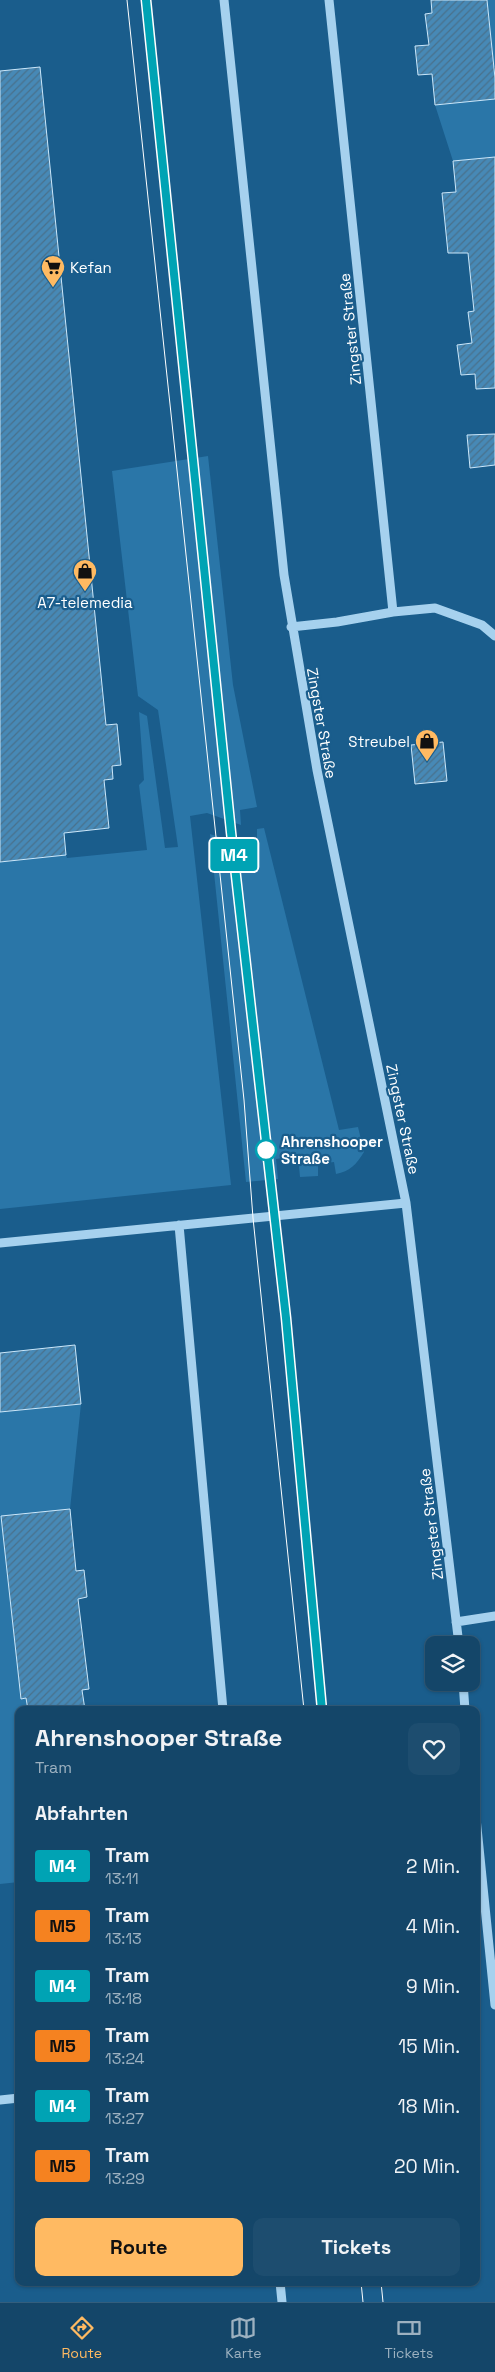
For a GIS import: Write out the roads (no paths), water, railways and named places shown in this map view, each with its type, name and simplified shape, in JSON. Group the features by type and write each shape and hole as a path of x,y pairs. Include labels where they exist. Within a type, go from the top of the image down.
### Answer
{"street":[{"name":"Zingster Straße","path":"224,0 291,627 327,825 406,1203 458,1636"},
{"name":"Zingster Straße","path":"329,0 393,612"},
{"path":"291,627 337,622 393,612 435,608 482,626 495,636"},
{"path":"0,1243 406,1203"},
{"path":"179,1225 223,1706"},
{"path":"456,1622 495,1616"},
{"path":"464,1691 465,1706"},
{"path":"480,1857 495,2005"},
{"path":"0,2100 15,2098"},
{"path":"280,2286 282,2302"}],"tram line":[{"path":"127,0 244,1100 253,1218 304,1706"},
{"path":"146,0 231,831 286,1318 322,1706"},
{"name":"M4","path":"146,0 231,832 286,1318 322,1706"},
{"path":"361,2286 363,2302"},
{"path":"381,2286 383,2302"}],"place":[{"name":"Kefan","path":"53,288"},
{"name":"A7-telemedia","path":"85,592"},
{"name":"Streubel","path":"427,762"},
{"name":"Ahrenshooper Straße","path":"266,1150"}]}
